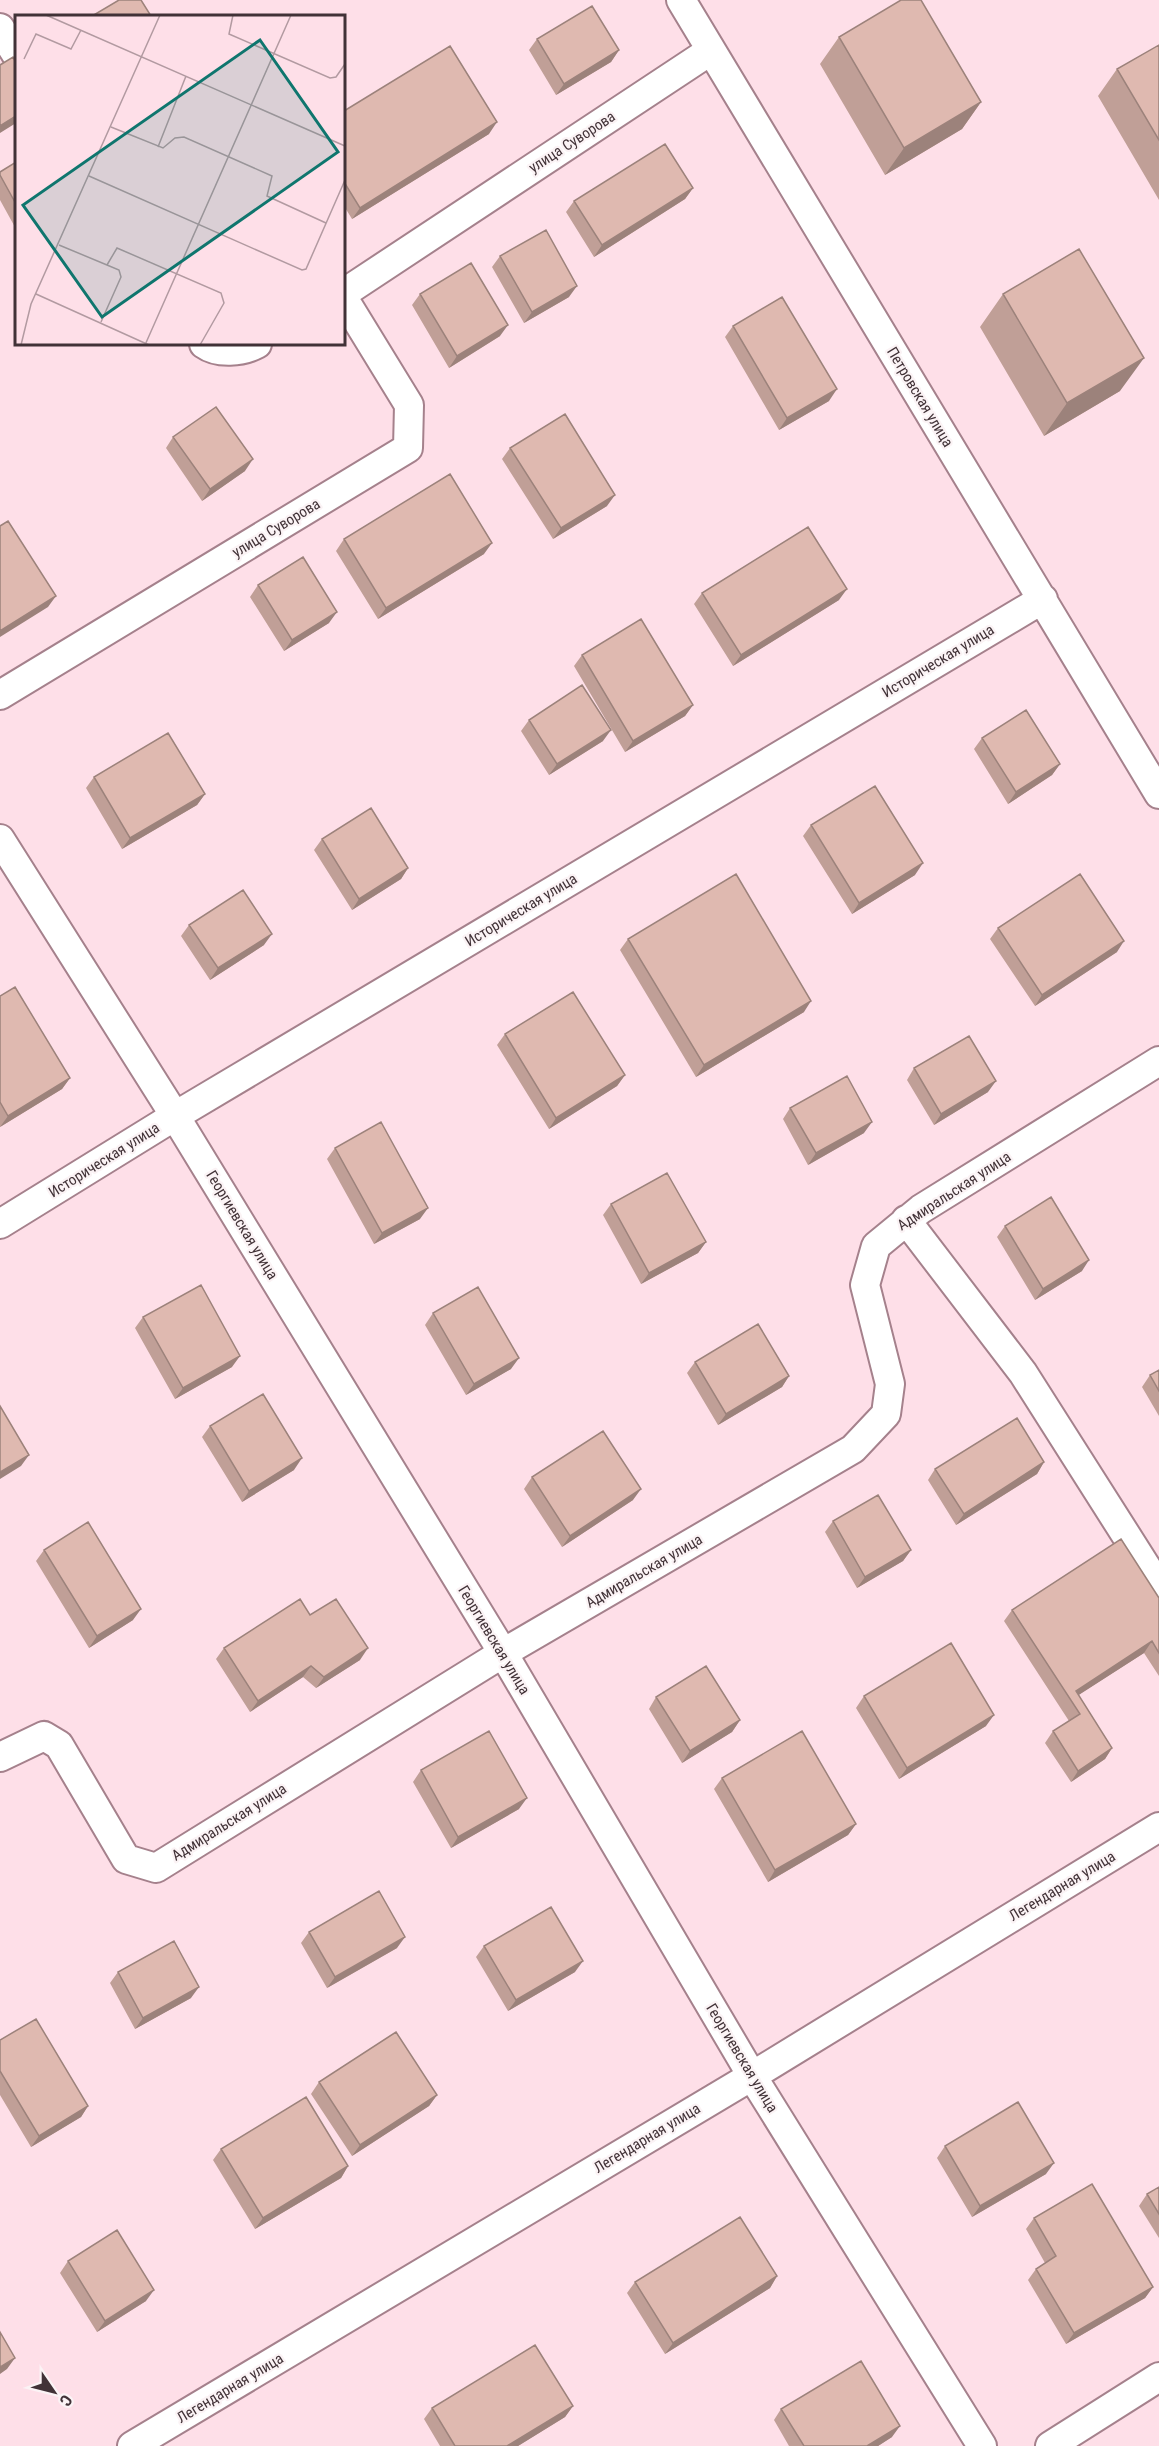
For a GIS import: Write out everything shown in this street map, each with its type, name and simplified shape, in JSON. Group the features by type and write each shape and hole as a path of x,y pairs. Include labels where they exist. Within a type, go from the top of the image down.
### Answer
{"street":[{"name":"Петровская улица","path":"681,0 1159,794"},
{"path":"0,28 15,52"},
{"name":"улица Суворова","path":"345,292 710,51"},
{"name":"улица Суворова","path":"0,694 408,448 409,405 345,301"},
{"path":"205,345 212,350 247,350 255,345"},
{"name":"Историческая улица","path":"0,1224 175,1116 1043,599"},
{"name":"Георгиевская улица","path":"0,838 175,1116 503,1653 752,2076 982,2446"},
{"name":"Адмиральская улица","path":"0,1757 44,1736 59,1745 126,1859 156,1868 503,1653 854,1449 886,1414 890,1384 865,1285 876,1246 906,1220 1159,1061"},
{"path":"906,1220 1023,1373 1159,1587"},
{"name":"Легендарная улица","path":"132,2446 752,2076 1159,1827"},
{"path":"1050,2446 1159,2377"}],"building":[{"path":"119,0 141,0 150,15 94,15"},
{"path":"901,0 921,0 981,102 904,148 839,37"},
{"path":"592,6 619,50 564,84 537,39"},
{"path":"1159,45 1159,140 1117,69"},
{"path":"450,46 497,122 360,208 345,184 345,110"},
{"path":"13,57 15,61 15,117 0,126 0,65"},
{"path":"665,144 693,188 602,245 574,201"},
{"path":"15,163 15,202 0,175 0,172"},
{"path":"546,230 577,286 532,312 500,256"},
{"path":"1079,249 1144,358 1067,403 1003,294"},
{"path":"471,263 508,325 457,356 420,294"},
{"path":"782,297 837,389 787,418 733,326"},
{"path":"216,407 253,459 210,489 173,437"},
{"path":"565,414 615,495 561,528 510,448"},
{"path":"450,474 492,543 386,608 344,539"},
{"path":"8,521 56,596 0,631 0,526"},
{"path":"808,527 847,589 741,655 702,593"},
{"path":"303,557 337,612 292,640 258,585"},
{"path":"641,619 693,705 633,741 582,655"},
{"path":"582,685 611,730 557,764 529,720"},
{"path":"1026,710 1060,764 1016,792 982,738"},
{"path":"168,733 205,794 130,838 94,777"},
{"path":"875,786 923,863 859,903 811,825"},
{"path":"371,808 408,868 359,899 322,839"},
{"path":"736,874 811,1001 704,1065 628,939"},
{"path":"1080,874 1124,941 1042,995 998,928"},
{"path":"243,890 272,934 218,968 189,925"},
{"path":"15,987 70,1078 8,1116 0,1102 0,996"},
{"path":"573,992 625,1075 556,1118 505,1034"},
{"path":"969,1036 996,1081 941,1114 914,1068"},
{"path":"847,1076 872,1122 816,1153 790,1108"},
{"path":"381,1122 428,1208 382,1233 335,1148"},
{"path":"667,1173 706,1242 649,1273 611,1204"},
{"path":"1051,1197 1089,1260 1043,1289 1005,1226"},
{"path":"201,1285 240,1356 183,1388 143,1317"},
{"path":"478,1287 519,1358 474,1384 433,1313"},
{"path":"758,1324 789,1376 726,1414 695,1362"},
{"path":"1159,1370 1159,1391 1150,1375"},
{"path":"263,1394 302,1458 249,1491 210,1426"},
{"path":"0,1406 29,1455 0,1472"},
{"path":"1017,1418 1044,1462 964,1514 935,1469"},
{"path":"603,1431 641,1489 570,1536 532,1477"},
{"path":"878,1495 911,1550 865,1577 833,1521"},
{"path":"88,1522 141,1609 97,1636 44,1550"},
{"path":"1121,1539 1159,1598 1159,1653 1152,1641 1076,1691 1112,1748 1078,1771 1053,1731 1080,1714 1012,1610"},
{"path":"300,1599 310,1615 336,1599 368,1648 324,1677 311,1666 258,1701 224,1648"},
{"path":"951,1643 994,1715 907,1768 864,1696"},
{"path":"706,1666 740,1720 690,1751 656,1697"},
{"path":"489,1731 527,1798 458,1837 421,1770"},
{"path":"802,1731 856,1824 775,1870 722,1778"},
{"path":"379,1891 405,1937 335,1977 309,1932"},
{"path":"551,1907 583,1961 516,2000 484,1946"},
{"path":"174,1941 199,1987 143,2018 118,1972"},
{"path":"36,2019 88,2106 39,2136 0,2071 0,2040"},
{"path":"396,2032 437,2095 360,2145 319,2082"},
{"path":"306,2097 348,2166 263,2218 221,2149"},
{"path":"1018,2102 1054,2163 980,2206 945,2146"},
{"path":"1092,2184 1153,2287 1074,2333 1036,2269 1056,2256 1034,2218"},
{"path":"1159,2187 1159,2214 1147,2194"},
{"path":"740,2217 777,2276 673,2343 635,2282"},
{"path":"117,2230 154,2290 105,2321 68,2261"},
{"path":"0,2332 15,2358 0,2367"},
{"path":"535,2345 573,2406 507,2446 455,2446 432,2408"},
{"path":"861,2361 900,2426 867,2446 804,2446 781,2409"}]}
